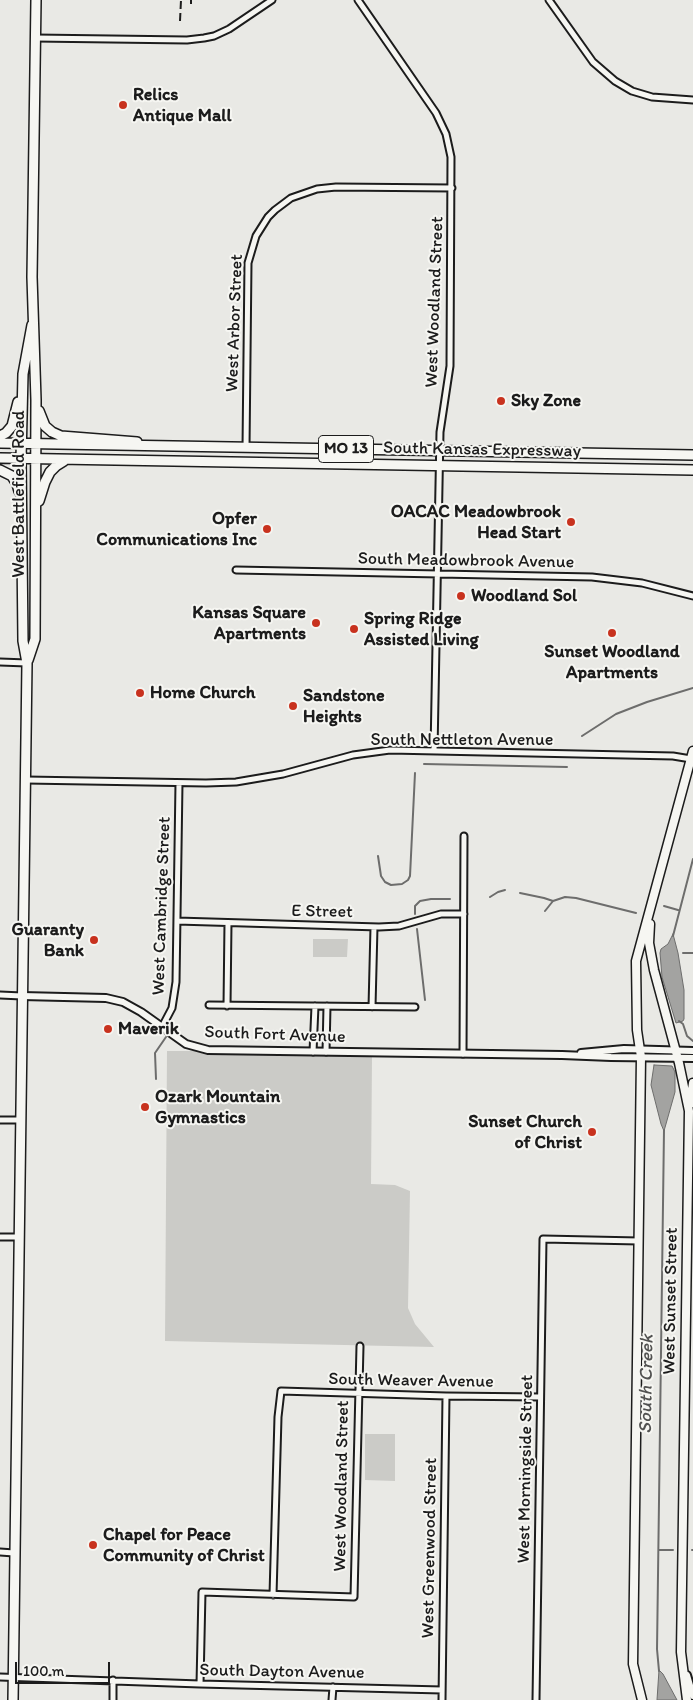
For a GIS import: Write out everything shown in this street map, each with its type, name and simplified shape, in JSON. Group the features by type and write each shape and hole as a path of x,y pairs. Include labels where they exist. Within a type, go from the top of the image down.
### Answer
{"main road":[{"name":"West Battlefield Road","path":"28,663 23,641 21,459 23,374 32,325 36,0"},
{"name":"West Battlefield Road","path":"13,1700 28,663 34,639 36,400 35,342 32,325"},
{"path":"0,436 9,430 14,421 23,374"},
{"path":"36,400 43,422 56,434 68,437 132,441 162,447"},
{"name":"South Kansas Expressway","path":"0,444 693,455"},
{"name":"South Kansas Expressway","path":"0,458 693,470"},
{"path":"35,536 38,503 44,482 53,468 67,460"},
{"path":"0,470 15,480 21,499"},
{"name":"West Sunset Street","path":"642,1700 633,1664 640,1053 637,1030 636,961 692,755"},
{"name":"West Sunset Street","path":"651,907 649,943 654,970 690,1111 689,1334 681,1652 687,1700"},
{"path":"690,1111 693,1083"}],"street":[{"path":"35,38 179,40 204,38 230,29 272,0"},
{"name":"West Woodland Street","path":"358,0 439,118 449,146 452,188 450,366 441,421 434,751"},
{"path":"549,0 593,62 613,80 632,91 652,97 693,100"},
{"name":"West Arbor Street","path":"246,448 248,263 256,236 268,217 291,198 317,189 336,187 452,188"},
{"name":"South Meadowbrook Avenue","path":"236,570 606,578 642,583 693,596"},
{"path":"0,662 28,663"},
{"name":"South Nettleton Avenue","path":"26,780 222,783 283,774 336,758 370,752 406,750 692,755"},
{"name":"West Cambridge Street","path":"162,1027 172,1008 175,997 179,783"},
{"path":"463,1054 464,836"},
{"name":"E Street","path":"177,921 374,927 399,926 441,914 464,914"},
{"path":"227,1006 228,923"},
{"path":"372,1007 374,927"},
{"name":"South Fort Avenue","path":"0,995 88,997 114,1000 131,1006 186,1044 208,1050 562,1055 600,1051 676,1054 693,1051"},
{"path":"209,1005 415,1007"},
{"path":"313,1052 315,1006"},
{"path":"326,1052 327,1006"},
{"name":"South Fort Avenue","path":"676,1054 693,1058"},
{"path":"0,1120 21,1120"},
{"path":"0,1237 19,1237"},
{"name":"West Morningside Street","path":"536,1700 542,1239 639,1241"},
{"name":"West Woodland Street","path":"273,1595 354,1597 360,1346"},
{"name":"South Weaver Avenue","path":"273,1595 278,1417 281,1391 540,1397"},
{"name":"West Greenwood Street","path":"442,1700 446,1396"},
{"path":"0,1552 14,1553"},
{"path":"200,1684 202,1592 273,1595"},
{"path":"681,1652 693,1696"},
{"name":"South Dayton Avenue","path":"0,1677 442,1690"},
{"path":"113,1680 113,1700"},
{"path":"332,1700 333,1687"}],"shaded area":[{"path":"673,934 684,990 684,1019 676,1023 662,977 660,953 661,949 668,944"},
{"path":"313,939 348,939 347,957 313,957"},
{"path":"167,1051 194,1051 220,1055 372,1056 371,1184 395,1185 410,1191 408,1308 415,1324 434,1347 165,1341"},
{"path":"654,1065 672,1066 675,1072 675,1092 664,1131 651,1085"},
{"path":"365,1434 395,1434 395,1481 365,1480"},
{"path":"659,1670 663,1674 677,1700 657,1700"}],"waterway":[{"path":"582,736 616,714 693,688"},
{"path":"424,764 567,767"},
{"path":"378,856 381,876 385,882 391,885 402,884 408,880 410,876 415,773"},
{"name":"South Creek","path":"673,936 693,859"},
{"path":"490,897 505,890"},
{"path":"520,893 553,901 565,897 576,898 636,913"},
{"path":"415,914 415,906 420,901 450,899"},
{"path":"545,911 553,901"},
{"path":"664,906 678,910"},
{"path":"417,929 425,1000"},
{"path":"683,953 693,953"},
{"path":"679,1021 683,1024 687,1036 693,1041"},
{"path":"156,1079 155,1053 166,1037"},
{"name":"South Creek","path":"659,1671 657,1649 664,1130"},
{"path":"659,1550 673,1550"}],"railway":[{"path":"180,21 181,0"}],"place":[{"name":"Relics Antique Mall","path":"123,105"},
{"name":"Sky Zone","path":"501,401"},
{"name":"OACAC Meadowbrook Head Start","path":"571,522"},
{"name":"Opfer Communications Inc","path":"267,529"},
{"name":"Woodland Sol","path":"461,596"},
{"name":"Kansas Square Apartments","path":"316,623"},
{"name":"Spring Ridge Assisted Living","path":"354,629"},
{"name":"Sunset Woodland Apartments","path":"612,633"},
{"name":"Home Church","path":"140,693"},
{"name":"Sandstone Heights","path":"293,706"},
{"name":"Guaranty Bank","path":"94,940"},
{"name":"Maverik","path":"108,1029"},
{"name":"Ozark Mountain Gymnastics","path":"145,1107"},
{"name":"Sunset Church of Christ","path":"592,1132"},
{"name":"Chapel for Peace Community of Christ","path":"93,1545"}]}
